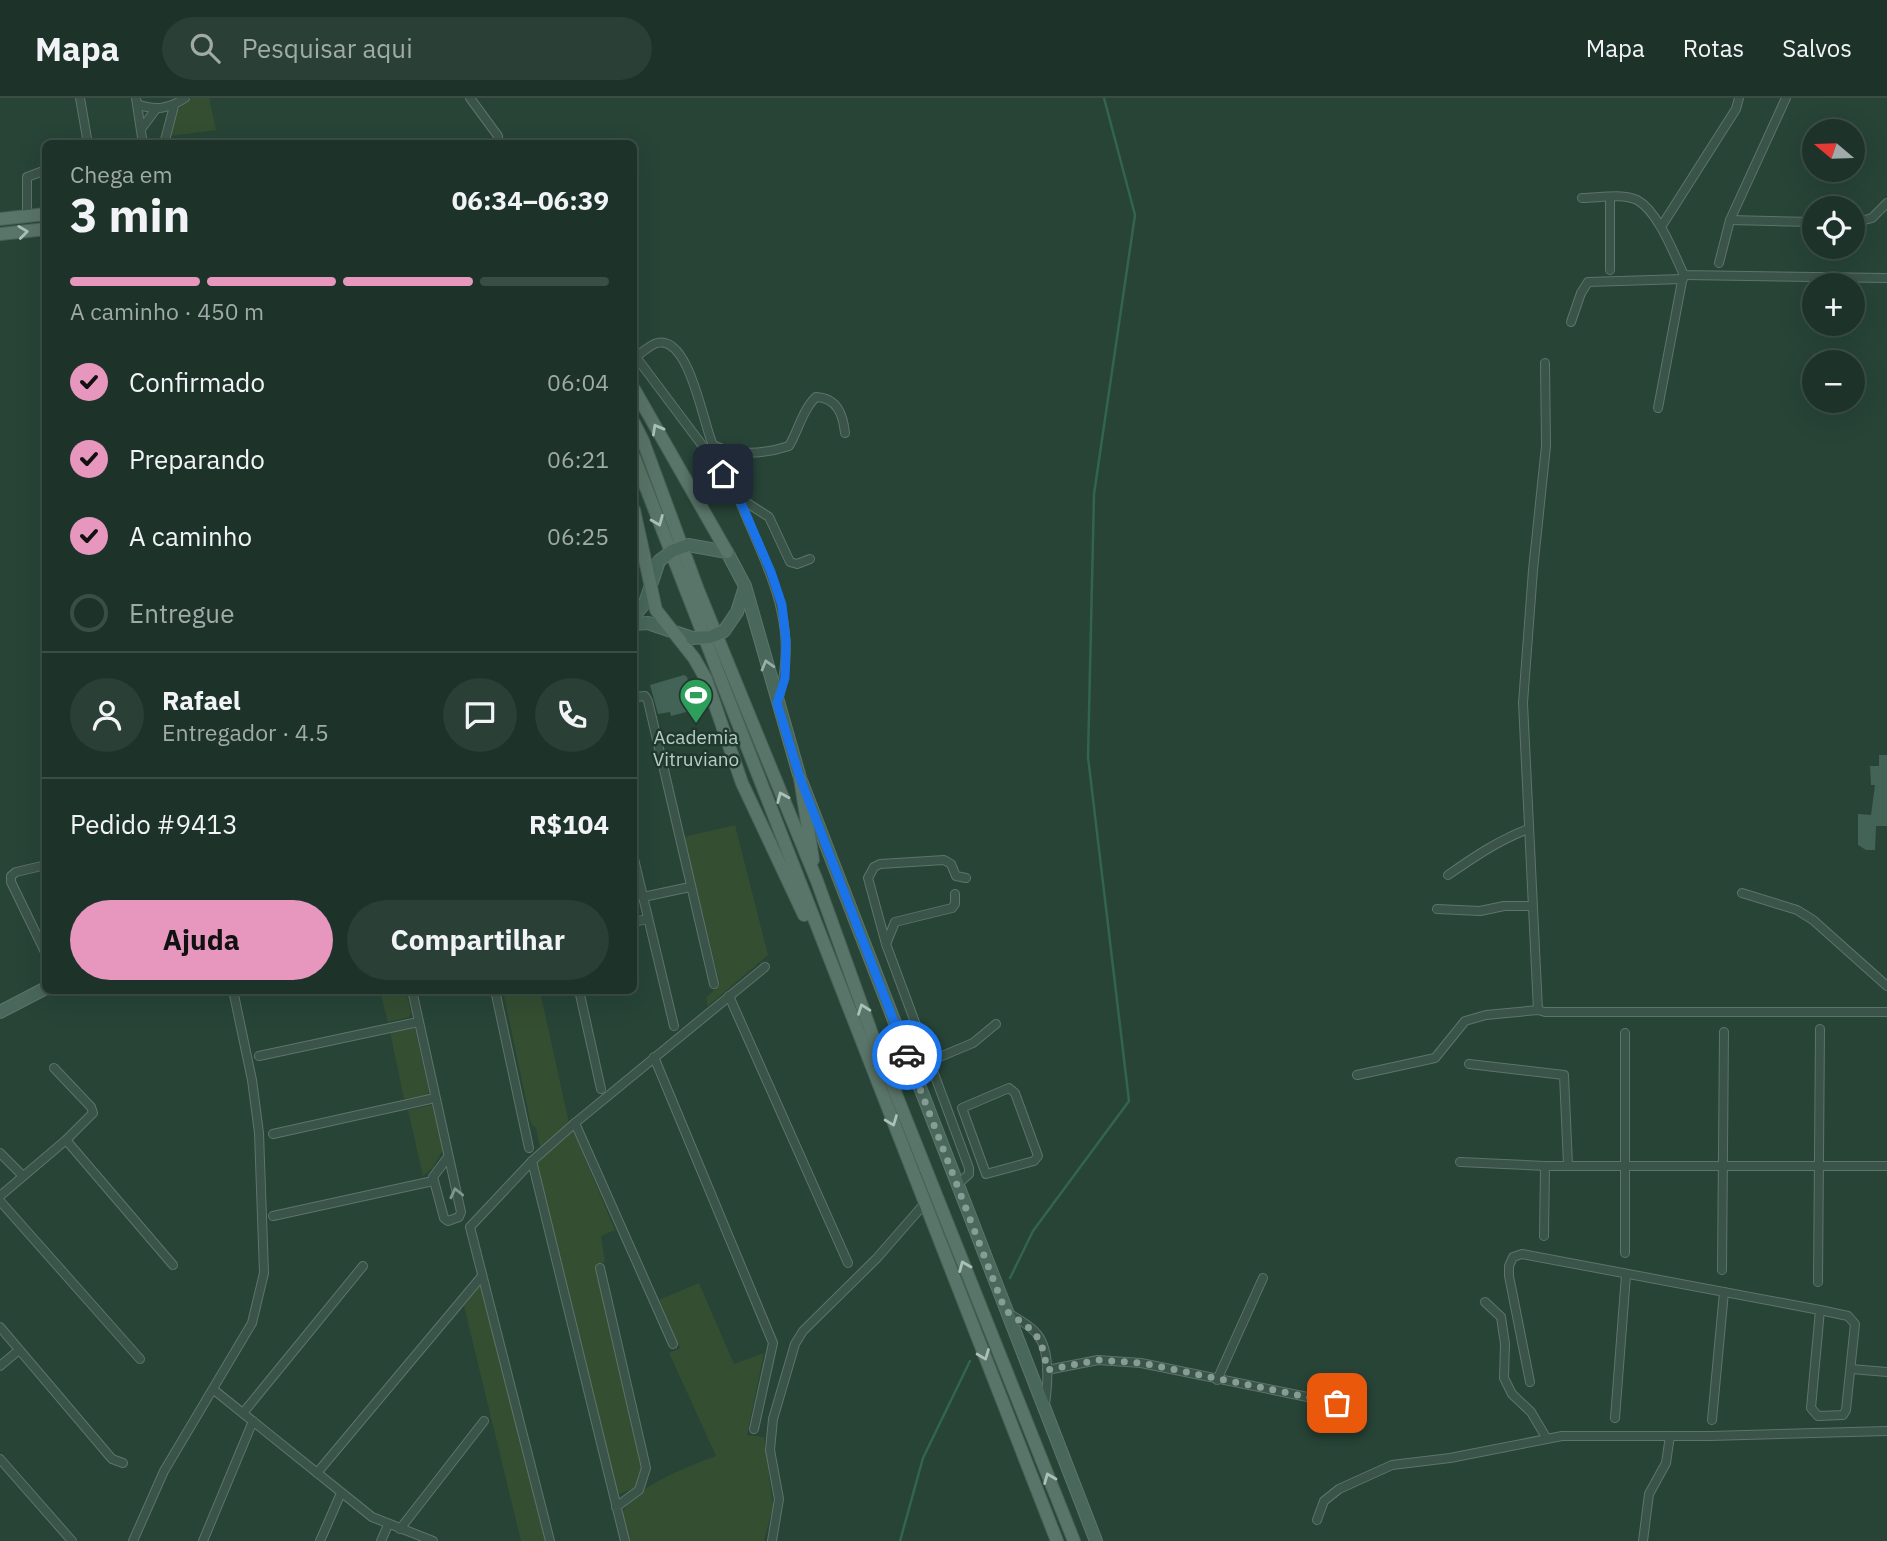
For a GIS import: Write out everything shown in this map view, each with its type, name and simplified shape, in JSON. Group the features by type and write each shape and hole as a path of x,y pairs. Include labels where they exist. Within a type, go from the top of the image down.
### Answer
{"main road":[{"path":"0,219 42,214"},
{"path":"0,234 42,229"},
{"path":"637,394 727,552"},
{"path":"637,429 714,629 817,881 872,1034 1074,1541"},
{"path":"637,465 1057,1541"},
{"path":"637,525 656,610 706,679 742,783 842,994"},
{"path":"800,778 817,881"}],"street":[{"path":"79,98 87,140"},
{"path":"136,101 156,109 174,106 185,98"},
{"path":"470,98 498,136 498,140"},
{"path":"1661,227 1736,109 1739,98"},
{"path":"1719,263 1730,220 1786,98"},
{"path":"136,101 142,140"},
{"path":"165,140 174,106"},
{"path":"141,129 156,109"},
{"path":"27,216 27,177 42,171"},
{"path":"1582,198 1635,199 1644,205 1661,227 1683,277 1658,408"},
{"path":"1610,198 1610,270"},
{"path":"1865,220 1872,218 1887,203"},
{"path":"1730,220 1802,222"},
{"path":"1571,322 1581,293 1588,282 1683,277 1887,278"},
{"path":"637,357 658,343 667,344 684,356 706,430 713,445 722,450 764,452 789,446 800,428 808,404 816,397 834,403 843,416 845,433"},
{"path":"637,361 744,501 769,517 790,562 797,564 810,559"},
{"path":"1538,1010 1523,703 1546,446 1545,363"},
{"path":"735,489 771,572 782,605 786,641 785,678 777,703"},
{"path":"637,612 645,603 659,561 672,551 688,545 727,552 745,586 800,778 1096,1541"},
{"path":"637,624 648,623 692,638 710,637 723,631 737,612 745,586"},
{"path":"637,697 645,696 648,701 714,984"},
{"path":"1448,875 1489,847 1528,829"},
{"path":"957,1185 969,1174 970,1168 886,944 867,878 874,867 880,864 944,860 951,864 956,876 966,878"},
{"path":"42,866 16,872 11,876 11,882 42,946"},
{"path":"637,872 674,1026"},
{"path":"643,897 690,887"},
{"path":"1742,893 1797,910 1814,920 1887,986"},
{"path":"886,944 895,922 952,908 955,894"},
{"path":"1437,909 1480,911 1504,906 1532,906"},
{"path":"637,921 647,919"},
{"path":"550,1541 470,1227 533,1161 575,1123 765,967"},
{"path":"0,1012 42,990"},
{"path":"133,1541 164,1471 253,1323 264,1273 259,1133 252,1080 234,994"},
{"path":"413,994 461,1212 459,1217 450,1221 444,1218 433,1181 434,1173 448,1157"},
{"path":"496,994 529,1148"},
{"path":"580,994 601,1089"},
{"path":"729,996 848,1263"},
{"path":"1357,1075 1435,1058 1465,1021 1486,1015 1538,1010 1625,1013 1887,1012"},
{"path":"259,1056 418,1022"},
{"path":"930,1061 972,1043 996,1024"},
{"path":"1818,1282 1820,1029"},
{"path":"1722,1269 1724,1032"},
{"path":"1625,1033 1625,1253"},
{"path":"654,1057 773,1343 754,1429"},
{"path":"1469,1064 1564,1075 1568,1165"},
{"path":"54,1068 91,1107 93,1113 66,1140 22,1175 0,1199 140,1359"},
{"path":"1009,1088 1015,1093 1038,1156 1034,1161 986,1174 973,1143 962,1108 1009,1088"},
{"path":"272,1134 435,1098"},
{"path":"575,1123 673,1345"},
{"path":"66,1140 173,1265"},
{"path":"962,1147 973,1143"},
{"path":"0,1153 22,1175"},
{"path":"533,1161 625,1541"},
{"path":"1460,1162 1545,1166 1887,1166"},
{"path":"1544,1236 1545,1166"},
{"path":"273,1216 433,1181"},
{"path":"772,1541 779,1499 770,1450 773,1419 795,1344 803,1331 877,1258 925,1203"},
{"path":"1530,1382 1509,1276 1513,1257 1522,1254 1821,1310 1853,1319 1855,1324 1851,1369 1843,1415 1818,1416 1813,1414 1811,1408 1821,1310"},
{"path":"243,1413 363,1266"},
{"path":"600,1268 646,1468 639,1490 617,1507"},
{"path":"1615,1418 1626,1275"},
{"path":"317,1473 482,1276"},
{"path":"1217,1380 1263,1278"},
{"path":"1712,1420 1724,1292"},
{"path":"1485,1302 1502,1317 1504,1378 1512,1394 1531,1412 1547,1439"},
{"path":"1005,1310 1038,1335 1042,1344 1047,1370 1044,1407"},
{"path":"0,1327 112,1459 123,1463"},
{"path":"0,1366 19,1350"},
{"path":"1047,1370 1082,1362 1118,1360 1179,1369 1217,1380 1337,1403"},
{"path":"1851,1369 1887,1372"},
{"path":"214,1390 372,1517 433,1541"},
{"path":"203,1541 253,1421"},
{"path":"400,1529 484,1421"},
{"path":"1318,1520 1324,1501 1339,1489 1392,1465 1450,1458 1562,1436 1887,1431"},
{"path":"1643,1541 1649,1494 1666,1463 1670,1436"},
{"path":"0,1459 72,1541"},
{"path":"320,1541 341,1493"},
{"path":"381,1541 388,1525"}],"green space":[{"path":"192,98 209,98 216,130 170,136 174,113"},
{"path":"735,825 768,955 708,1006 706,998 720,984 684,837"},
{"path":"381,994 407,994 411,1013 409,1017 388,1022"},
{"path":"504,994 541,994 569,1123 540,1148 536,1128 531,1124"},
{"path":"415,1029 429,1091 427,1095 404,1099 390,1032"},
{"path":"432,1105 443,1150 433,1167 423,1176 408,1110"},
{"path":"573,1130 615,1230 601,1236 605,1262 596,1265 642,1470 636,1487 620,1494 615,1492 537,1164 540,1158"},
{"path":"699,1283 734,1364 764,1353 747,1435 764,1437 773,1506 764,1541 627,1541 622,1519 625,1508 633,1498 660,1480 716,1456 669,1353 680,1348 659,1300"},
{"path":"479,1287 482,1289 546,1541 521,1541 464,1306"}],"building":[{"path":"684,675 687,677 694,710 671,716 670,712 658,714 650,685"},
{"path":"1879,755 1887,755 1887,826 1876,826 1875,850 1866,850 1858,845 1858,814 1871,815 1875,785 1871,785 1870,766 1879,766"}],"waterway":[{"path":"1010,1278 1033,1231 1129,1101 1088,757 1094,494 1135,215 1104,98"},
{"path":"900,1541 923,1458 970,1361"}],"way so far":[{"path":"907,1055 1005,1310 1038,1335 1047,1370 1082,1362 1118,1360 1179,1369 1217,1380 1337,1403"}],"place":[{"name":"Academia Vitruviano","path":"696,725"}],"route":[{"path":"723,474 735,489 771,572 782,605 786,641 785,678 777,703 800,778 907,1055"}]}
